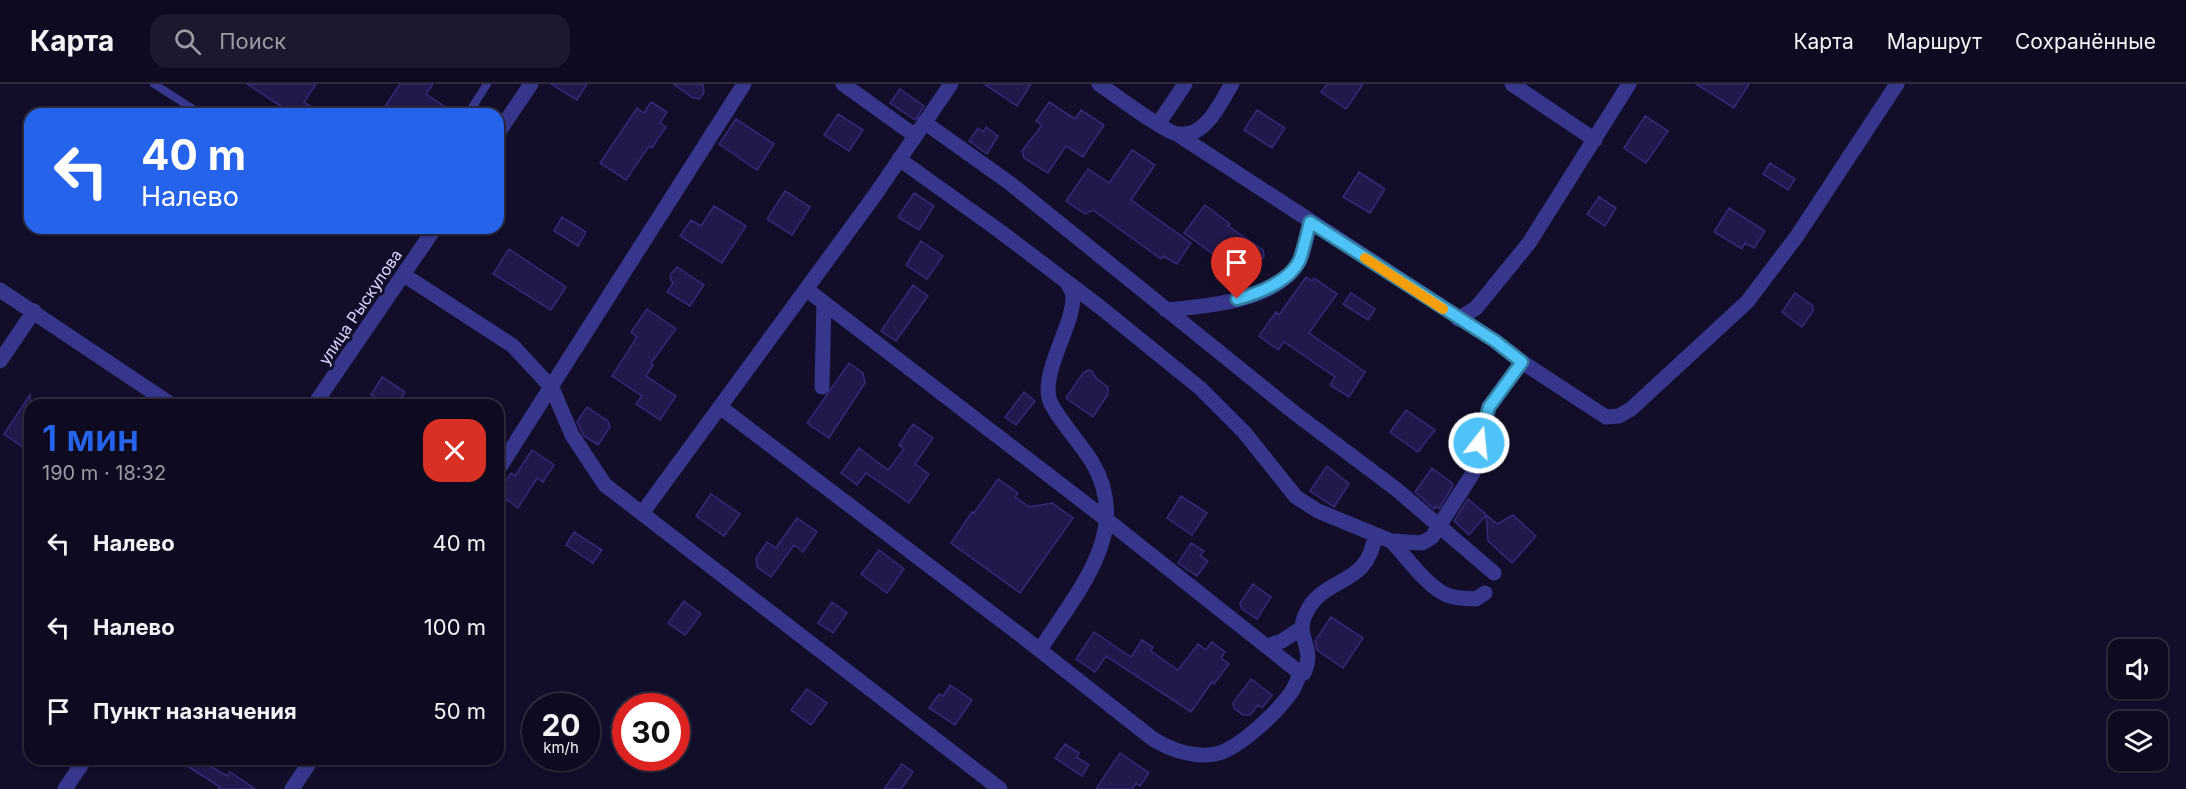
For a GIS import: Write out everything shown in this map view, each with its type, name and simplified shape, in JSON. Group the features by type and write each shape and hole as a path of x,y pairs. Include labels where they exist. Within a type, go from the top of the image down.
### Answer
{"street":[{"path":"504,124 531,84"},
{"path":"504,461 744,84"},
{"path":"843,84 1011,184 1296,414 1396,489 1494,573"},
{"path":"643,512 875,195 951,84"},
{"path":"1099,84 1495,341 1522,362 1606,417 1620,416 1631,409 1747,302 1797,236 1897,84"},
{"path":"1158,124 1185,84"},
{"path":"1177,134 1200,129 1209,121 1232,84"},
{"path":"1512,84 1595,140"},
{"path":"1458,319 1476,308 1529,243 1629,84"},
{"path":"899,159 1065,280 1200,388 1244,432 1296,497 1318,511 1391,542 1405,555 1423,578 1447,596 1476,599 1485,593"},
{"path":"1166,310 1215,305 1258,293 1283,279 1299,262 1310,222"},
{"name":"улица Рыскулова","path":"318,399 431,234"},
{"path":"404,275 513,346 552,388 572,435 605,486 643,512 1000,789"},
{"path":"1040,651 1090,572 1104,541 1107,520 1107,497 1098,472 1048,398 1050,371 1071,310 1072,293 1065,280"},
{"path":"806,289 1107,520 1300,673"},
{"path":"0,290 163,399"},
{"path":"822,387 824,303"},
{"path":"0,361 34,311"},
{"path":"1391,542 1422,543 1432,537 1473,472 1489,407 1522,362"},
{"path":"720,407 1153,740 1168,748 1194,755 1216,754 1231,748 1275,711 1292,692 1300,673 1304,673 1308,663 1308,649 1300,629"},
{"path":"1267,646 1282,641 1300,629 1305,616 1321,593 1352,575 1366,563 1373,551 1375,535"},
{"path":"65,789 81,765"},
{"path":"292,789 308,765"}],"lane":[{"path":"154,84 167,88 193,108"},
{"path":"472,108 487,84"}],"building":[{"path":"247,84 316,84 304,102 313,108 284,108"},
{"path":"400,84 433,84 426,94 447,108 384,108"},
{"path":"551,84 587,84 577,100"},
{"path":"673,84 703,84 704,93 699,99 693,98"},
{"path":"984,84 1031,84 1017,106"},
{"path":"1327,84 1363,84 1346,109 1321,92"},
{"path":"1696,84 1749,84 1734,108"},
{"path":"900,89 924,106 915,120 890,103"},
{"path":"651,102 667,112 660,123 666,127 652,148 649,146 626,180 600,163 637,108 644,113"},
{"path":"1049,102 1075,119 1081,110 1104,125 1083,157 1066,146 1048,173 1024,158 1022,151 1042,125 1036,121"},
{"path":"1257,110 1285,128 1272,148 1244,130"},
{"path":"838,114 863,130 849,151 824,135"},
{"path":"1645,116 1668,131 1646,163 1624,148"},
{"path":"736,119 774,144 757,170 719,144"},
{"path":"986,127 998,136 987,154 969,141 978,128 983,132"},
{"path":"1132,150 1155,165 1131,200 1191,243 1177,264 1163,256 1161,259 1093,210 1085,214 1066,201 1088,169 1109,183"},
{"path":"1770,163 1795,179 1788,190 1763,174"},
{"path":"1359,172 1385,189 1370,213 1343,197"},
{"path":"785,191 810,207 792,235 767,219"},
{"path":"914,193 934,206 919,230 898,217"},
{"path":"1599,197 1616,208 1605,226 1587,214"},
{"path":"1205,205 1230,224 1228,226 1263,250 1264,256 1248,279 1184,233"},
{"path":"714,206 746,226 722,263 680,236 691,220 701,226"},
{"path":"1729,208 1765,231 1754,248 1745,243 1742,249 1714,232"},
{"path":"562,217 586,232 578,246 554,231"},
{"path":"921,241 943,256 927,279 906,265"},
{"path":"509,249 566,287 551,310 493,274"},
{"path":"677,267 704,285 690,306 667,292 673,283 670,278 671,274"},
{"path":"1306,277 1312,281 1314,278 1337,294 1309,333 1365,372 1349,397 1330,385 1335,377 1284,342 1278,350 1259,336 1276,312 1279,315"},
{"path":"913,285 928,296 896,341 881,331"},
{"path":"1351,293 1375,309 1368,320 1343,304"},
{"path":"1795,293 1813,306 1813,311 1802,327 1782,312"},
{"path":"647,309 676,329 651,363 653,365 646,376 676,396 660,420 636,404 642,396 612,376 637,337 631,332"},
{"path":"849,363 863,373 865,383 829,438 807,423"},
{"path":"1088,370 1092,371 1096,378 1108,387 1108,394 1093,417 1066,398 1083,373"},
{"path":"382,377 405,392 401,399 377,399 371,395"},
{"path":"1024,392 1035,401 1016,425 1005,417"},
{"path":"24,404 24,448 4,434"},
{"path":"587,407 608,421 610,427 598,445 584,436 577,422"},
{"path":"1406,410 1435,430 1418,452 1390,432"},
{"path":"913,424 933,438 915,464 929,474 909,503 866,473 857,485 841,473 859,448 888,470 904,449 899,445"},
{"path":"532,450 554,465 543,482 537,478 518,508 504,498 504,484 511,473 515,476"},
{"path":"1327,466 1349,484 1334,507 1310,491"},
{"path":"1432,468 1453,486 1439,509 1436,506 1434,509 1415,492"},
{"path":"998,479 1018,493 1015,497 1030,507 1052,503 1073,518 1020,593 951,543"},
{"path":"711,494 740,514 724,536 696,516"},
{"path":"1181,496 1207,513 1192,535 1167,518"},
{"path":"1468,499 1497,524 1513,515 1536,536 1512,563 1488,541 1486,515 1469,535 1454,521"},
{"path":"797,518 817,532 803,552 794,545 771,577 757,567 756,558 767,542 776,548"},
{"path":"574,532 602,550 593,563 566,545"},
{"path":"1191,543 1204,551 1200,556 1208,561 1197,576 1178,563"},
{"path":"879,550 904,569 887,593 861,574"},
{"path":"1253,584 1271,597 1257,619 1242,609 1240,603"},
{"path":"684,601 701,614 685,635 668,623"},
{"path":"832,602 847,613 833,633 818,623"},
{"path":"1331,617 1363,638 1343,668 1317,650 1315,641"},
{"path":"1094,632 1131,657 1142,640 1153,647 1151,651 1178,670 1198,644 1206,650 1212,642 1225,652 1221,658 1229,664 1214,684 1212,682 1191,712 1106,656 1095,672 1076,659"},
{"path":"1251,679 1272,695 1262,708 1258,705 1250,715 1243,715 1234,708 1233,703"},
{"path":"950,685 972,700 955,725 929,708 939,694 943,696"},
{"path":"807,689 827,703 811,725 791,710"},
{"path":"1065,744 1079,753 1077,757 1089,765 1082,776 1055,758"},
{"path":"1120,753 1149,773 1140,786 1136,783 1132,789 1096,789"},
{"path":"902,764 913,772 901,789 884,789"},
{"path":"186,765 208,765 227,776 230,772 255,789 218,789 220,787"}],"slow traffic":[{"path":"1365,258 1443,309"}],"route":[{"path":"1237,299 1258,293 1283,279 1299,262 1310,222 1495,341 1522,362 1489,407 1479,443"}]}
